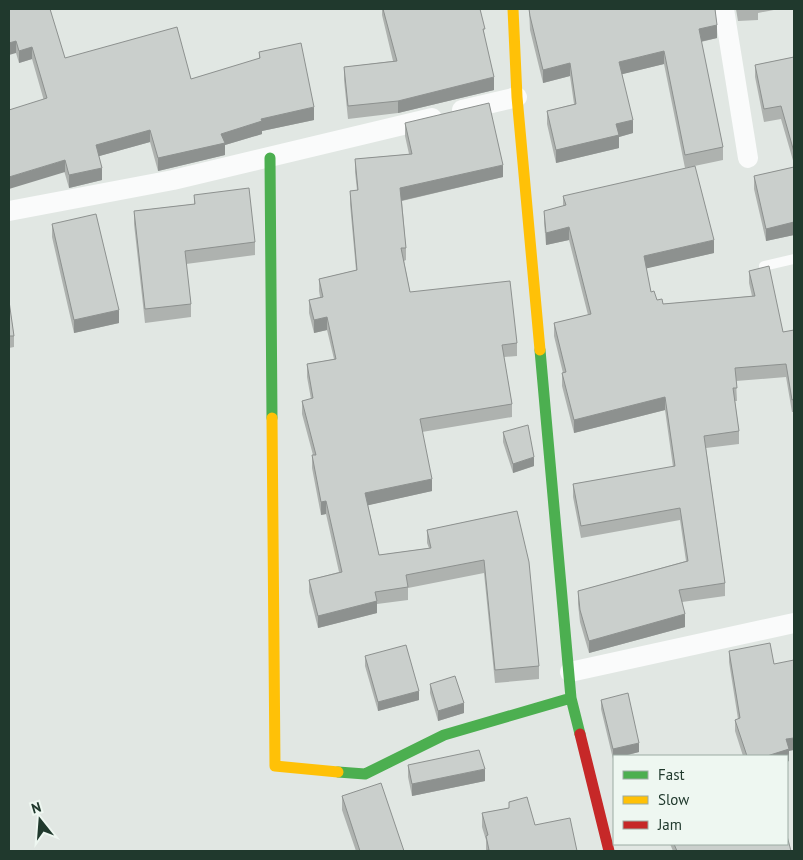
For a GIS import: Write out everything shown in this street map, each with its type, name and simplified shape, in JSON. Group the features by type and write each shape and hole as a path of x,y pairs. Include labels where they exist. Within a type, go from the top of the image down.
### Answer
{"street":[{"path":"513,9 517,97 571,698 609,851"},
{"path":"724,9 748,158"},
{"path":"9,210 173,180 517,97"},
{"path":"270,158 274,766 365,774 444,735 571,698"},
{"path":"570,672 794,623"}],"lane":[{"path":"764,266 794,259"}],"building":[{"path":"9,9 50,9 65,58 177,27 191,79 260,58 259,52 301,43 314,107 261,119 262,121 221,134 225,143 158,158 150,130 96,145 102,168 69,175 65,160 9,177 9,110 47,98 32,47 19,51 16,41 9,43"},
{"path":"383,9 480,9 494,77 398,101 348,106 344,67 397,61"},
{"path":"529,9 715,9 717,25 699,29 723,147 685,155 664,51 619,62 633,120 616,124 619,135 556,150 547,111 576,104 570,63 543,70"},
{"path":"794,57 794,152 781,106 764,109 755,65"},
{"path":"489,103 503,165 400,188 406,248 401,248 410,292 510,281 517,343 502,345 512,404 420,419 432,479 365,493 379,555 431,548 427,530 517,511 529,562 539,666 495,670 484,560 406,575 408,587 375,592 377,601 318,616 309,580 342,572 326,501 321,502 312,455 316,455 302,401 313,398 307,364 336,359 327,317 314,320 309,300 323,297 319,279 357,270 350,191 358,190 355,159 412,154 405,123"},
{"path":"695,166 714,240 644,256 651,292 654,291 657,300 662,299 663,304 755,296 749,271 769,266 783,332 794,330 794,399 792,400 786,364 735,368 737,388 733,388 739,431 704,436 725,583 679,590 685,614 589,641 580,610 578,591 688,561 680,508 581,526 573,484 675,466 665,397 574,420 562,373 566,372 554,323 591,314 569,227 546,233 544,211 566,205 563,196"},
{"path":"794,167 794,222 766,229 754,176"},
{"path":"249,188 255,242 185,251 191,304 145,309 134,211 195,204 194,195"},
{"path":"96,214 119,310 74,320 52,224"},
{"path":"9,301 14,336 9,336"},
{"path":"528,425 534,457 513,464 503,432"},
{"path":"770,643 774,664 794,660 794,738 786,739 789,749 770,755 747,755 735,720 740,718 729,651"},
{"path":"406,645 419,691 378,702 365,656"},
{"path":"455,676 464,703 438,711 430,684"},
{"path":"628,693 639,743 613,749 601,700"},
{"path":"479,750 485,769 412,784 408,765"},
{"path":"381,783 404,851 360,851 342,796"},
{"path":"527,797 535,825 570,818 577,851 484,851 489,850 486,836 488,835 482,813 509,808 509,802"},
{"path":"788,840 791,851 677,851 674,845 788,845"}],"traffic: fast":[{"path":"270,158 272,418"},
{"path":"540,350 571,698 580,734"},
{"path":"338,772 365,774 444,735 571,698"}],"traffic: slow":[{"path":"513,9 517,97 540,350"},
{"path":"272,418 275,766 338,772"}],"traffic: jam":[{"path":"580,734 609,851"}]}
